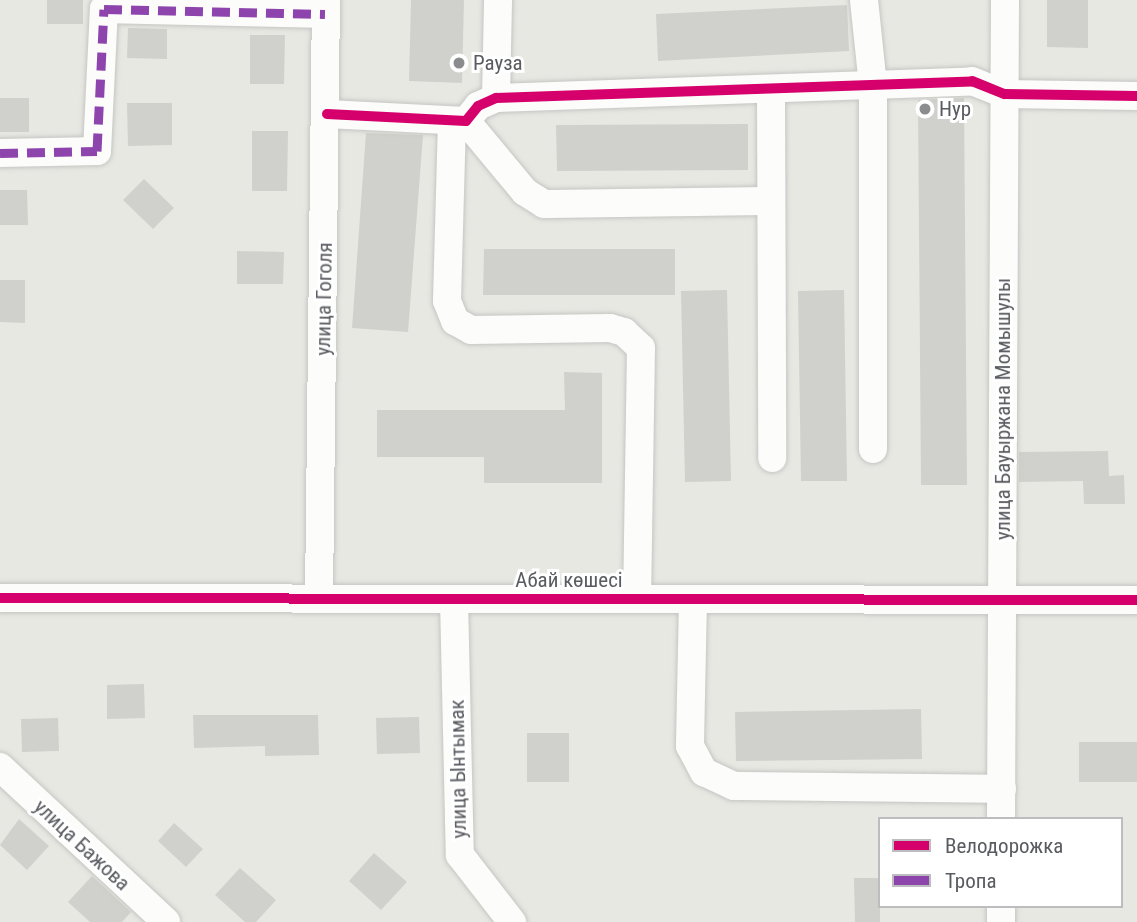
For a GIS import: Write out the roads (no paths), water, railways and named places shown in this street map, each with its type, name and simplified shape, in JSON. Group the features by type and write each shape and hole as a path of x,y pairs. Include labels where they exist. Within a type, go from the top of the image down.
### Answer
{"street":[{"path":"496,98 498,0"},
{"path":"864,0 873,85 873,449"},
{"name":"улица Бауыржана Момышулы","path":"1002,817 1005,0"},
{"path":"0,153 97,151 104,5 326,7"},
{"name":"улица Гоголя","path":"319,597 327,114 326,7"},
{"path":"327,114 459,121 478,106 496,98 972,81 1005,94 1137,96"},
{"path":"771,89 772,457"},
{"path":"459,121 525,192 544,204 771,201"},
{"path":"459,121 447,302 455,321 471,330 610,328 624,332 641,348 637,599"},
{"name":"Абай көшесі","path":"0,598 1137,600"},
{"name":"улица Ынтымак","path":"454,599 460,855 512,922"},
{"path":"694,600 690,746 704,772 734,786 1002,789"},
{"name":"улица Бажова","path":"0,766 166,922"}],"place":[{"name":"Рауза","path":"459,63"},
{"name":"Нур","path":"925,109"}]}
